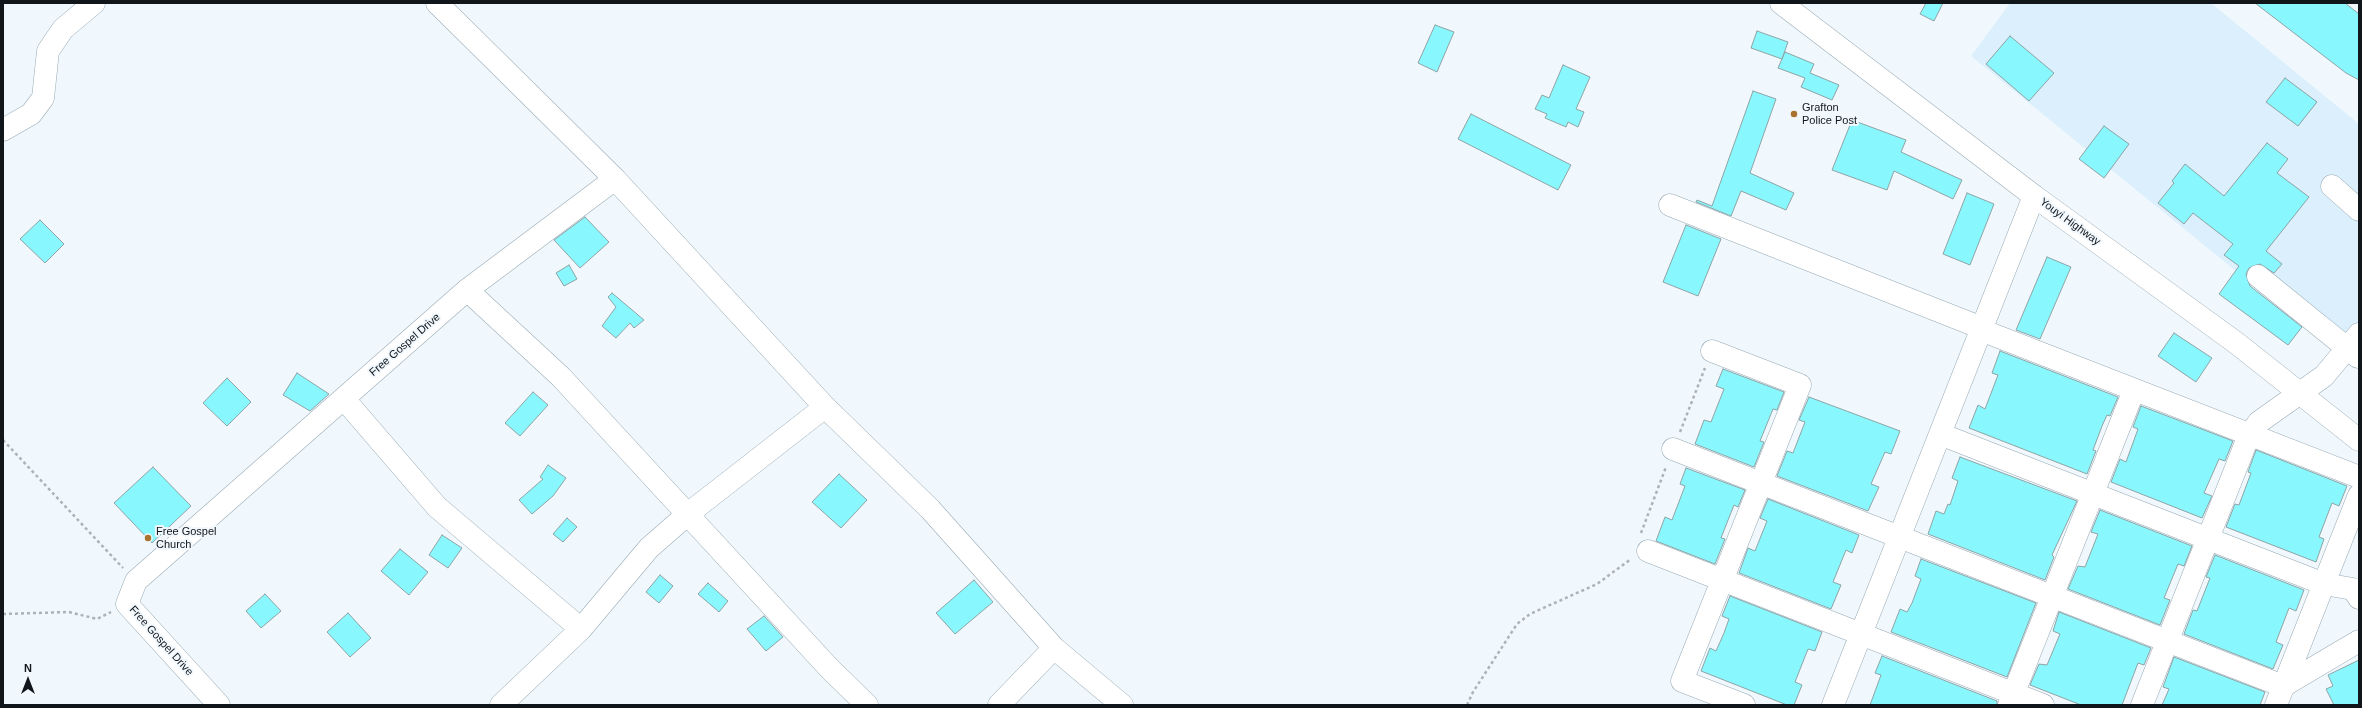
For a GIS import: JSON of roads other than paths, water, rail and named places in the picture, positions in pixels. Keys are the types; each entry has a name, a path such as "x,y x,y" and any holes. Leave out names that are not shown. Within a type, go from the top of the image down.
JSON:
{"street":[{"path":"3,130 31,114 43,98 48,51 63,29 94,3"},
{"path":"437,3 615,179 825,407 930,509 1054,648 1122,705"},
{"name":"Youyi Highway","path":"1781,3 2034,196 2235,342 2359,440"},
{"name":"Free Gospel Drive","path":"219,705 127,604 136,581 467,290 615,179"},
{"path":"2332,186 2359,210"},
{"path":"1833,705 2034,196"},
{"path":"1670,205 2359,478"},
{"path":"2142,705 2249,435 2259,422 2324,376 2355,346 2258,276"},
{"path":"467,290 560,376 689,513 830,669 867,705"},
{"path":"1712,351 1800,385 1682,681 1744,705"},
{"path":"2011,699 2134,390"},
{"path":"344,399 437,507 581,630"},
{"path":"500,705 581,630 649,548 689,513 825,407"},
{"path":"1940,434 2324,584 2354,589 2359,598"},
{"path":"1673,449 2168,641 2280,695"},
{"path":"2280,695 2359,494"},
{"path":"1648,551 1861,634 2011,699 2043,705"},
{"path":"2280,695 2359,641"},
{"path":"999,705 1054,648"}],"place":[{"name":"Grafton Police Post","path":"1794,114"},
{"name":"Free Gospel Church","path":"148,538"}]}
